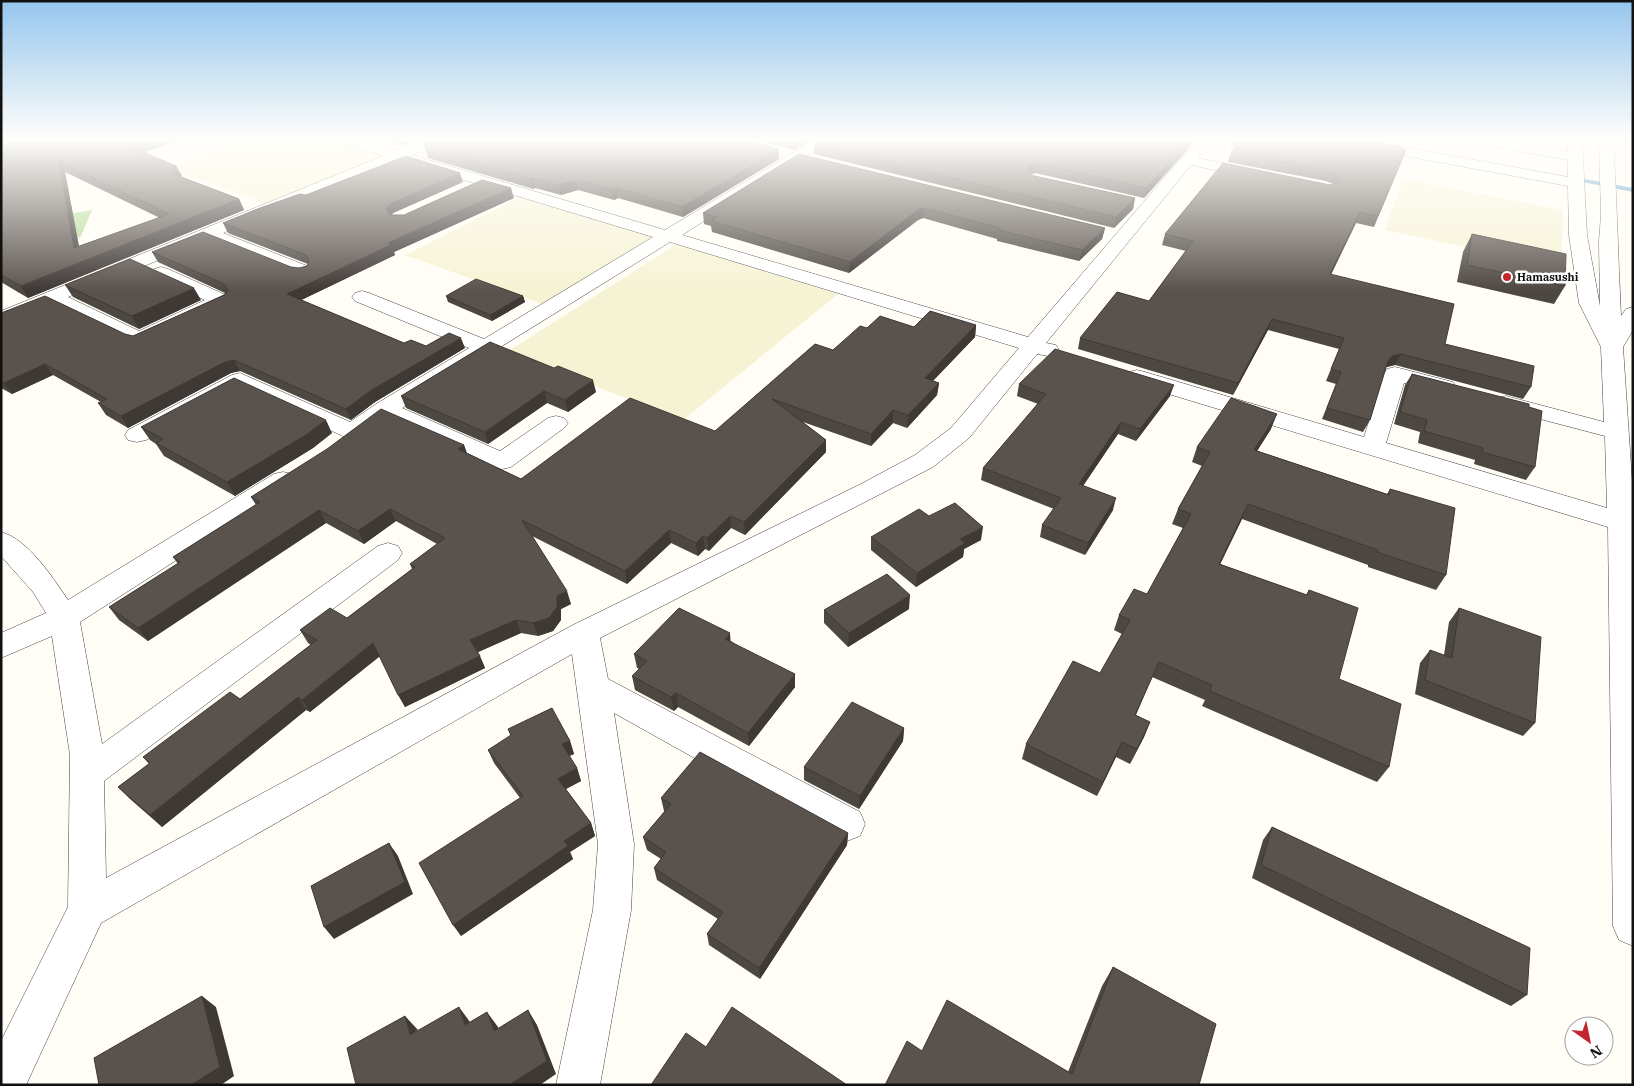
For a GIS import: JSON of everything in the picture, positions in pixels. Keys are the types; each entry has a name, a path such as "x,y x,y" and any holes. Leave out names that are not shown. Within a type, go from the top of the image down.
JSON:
{"street":[{"path":"1,318 313,190"},
{"path":"458,192 463,190"},
{"path":"513,190 1070,356"},
{"path":"330,449 384,409 741,190"},
{"path":"87,909 584,633 870,490 924,461 960,433 1033,345 1113,235 1139,204 1155,190"},
{"path":"1577,190 1578,234 1589,303 1612,346"},
{"path":"1609,190 1610,215 1608,241 1616,432 1627,523 1633,926"},
{"path":"239,200 264,210"},
{"path":"208,233 303,271"},
{"path":"52,297 139,339 222,300 137,262"},
{"path":"362,297 485,347"},
{"path":"1612,346 1633,312"},
{"path":"1118,371 1627,523"},
{"path":"1373,447 1395,374 1616,432"},
{"path":"137,435 240,380 353,432"},
{"path":"384,409 502,461 556,423"},
{"path":"1,646 64,617 298,471"},
{"path":"1,542 14,552 43,585 64,617 87,755 87,909 3,1085"},
{"path":"86,775 388,553"},
{"path":"578,1085 612,910 616,844 594,686 584,633"},
{"path":"594,686 847,824"}],"shaded area":[{"path":"227,190 307,190 269,205"},
{"path":"1399,190 1458,190 1563,210 1561,267 1385,230"},
{"path":"521,197 656,238 545,305 405,255"},
{"path":"677,244 838,294 683,420 507,352"}],"green space":[{"path":"92,210 81,236 67,245 45,218"}],"building":[{"path":"1,190 64,190 74,248 169,214 119,190 215,190 239,199 21,286 1,275"},
{"path":"320,190 422,190 390,204 386,209 390,215 404,215 460,190 507,190 388,243 391,245 287,294 404,343 411,340 426,346 449,333 461,338 370,391 346,409 234,360 225,362 121,416 98,403 107,399 45,364 4,383 1,381 1,313 45,296 133,336 224,295 228,290 224,284 152,252 203,232 291,267 307,266 309,260 306,255 223,223 300,194 306,195"},
{"path":"623,190 711,190 682,207"},
{"path":"741,190 947,190 1105,228 1082,250 998,230 1000,228 924,208 919,209 850,262 711,221 717,217 703,213"},
{"path":"1001,190 1097,190 1135,198 1116,217"},
{"path":"1201,190 1389,190 1378,216 1360,212 1330,274 1454,304 1445,344 1534,366 1531,387 1401,354 1392,356 1388,361 1370,420 1327,408 1341,372 1331,369 1344,338 1272,319 1238,383 1080,338 1117,292 1149,301 1193,241 1165,234"},
{"path":"1472,234 1566,254 1565,286 1467,265"},
{"path":"130,259 194,288 132,316 65,285"},
{"path":"476,279 523,296 490,315 446,296"},
{"path":"930,311 976,325 925,378 939,383 908,415 893,410 871,434 772,399 826,440 744,522 730,516 707,538 703,536 696,543 669,530 625,571 522,520 567,591 557,596 557,607 549,618 533,623 516,620 470,640 480,656 398,695 373,643 302,700 298,697 150,815 118,787 150,763 143,757 230,692 240,699 317,640 300,630 330,608 347,618 415,567 410,564 445,538 390,509 358,531 319,510 138,628 109,607 180,562 173,557 260,502 251,497 327,449 381,409 464,445 458,449 521,479 630,398 715,431 815,344 833,350 860,326 867,328 880,316 914,327"},
{"path":"490,342 554,368 558,366 593,380 565,400 544,391 485,432 401,396"},
{"path":"1055,349 1174,385 1140,429 1121,422 1079,484 1116,498 1088,543 1042,525 1061,498 983,468 1046,394 1019,384"},
{"path":"1412,374 1529,404 1529,407 1542,411 1535,467 1482,452 1483,448 1424,431 1427,420 1400,412"},
{"path":"234,378 326,420 306,435 227,482 156,443 163,439 141,427"},
{"path":"1231,398 1277,414 1254,450 1389,495 1390,489 1455,508 1446,575 1377,552 1378,550 1248,504 1219,564 1307,595 1309,590 1358,608 1339,679 1401,704 1389,767 1210,691 1212,685 1159,662 1135,715 1150,722 1137,749 1122,742 1103,782 1026,744 1073,661 1100,673 1130,620 1119,615 1134,589 1147,594 1191,514 1178,509 1210,452 1197,447"},
{"path":"955,503 983,527 960,539 965,543 917,573 871,537 919,509 929,516"},
{"path":"887,574 910,595 849,633 824,610"},
{"path":"679,608 730,633 725,639 795,674 748,733 676,693 671,697 632,676 647,661 634,654"},
{"path":"1459,608 1541,637 1535,723 1425,680 1430,650 1452,658"},
{"path":"852,702 904,728 860,796 804,767"},
{"path":"552,708 570,741 562,744 577,768 558,779 591,823 564,841 568,846 453,925 419,863 523,796 488,750 511,735 508,729"},
{"path":"700,752 848,833 759,968 707,934 723,912 654,868 666,852 643,837 671,804 661,798"},
{"path":"1272,827 1530,948 1527,995 1261,865"},
{"path":"389,843 405,882 324,927 311,886"},
{"path":"1113,967 1216,1024 1199,1085 885,1085 907,1041 922,1051 947,1000 1072,1074"},
{"path":"202,996 220,1067 191,1085 99,1085 94,1058"},
{"path":"459,1007 465,1025 487,1012 494,1031 528,1010 547,1061 512,1083 513,1085 356,1085 347,1048 405,1016 410,1035"},
{"path":"732,1007 847,1085 651,1085 686,1033 706,1047"}],"place":[{"name":"Hamasushi","path":"1507,277"}]}
